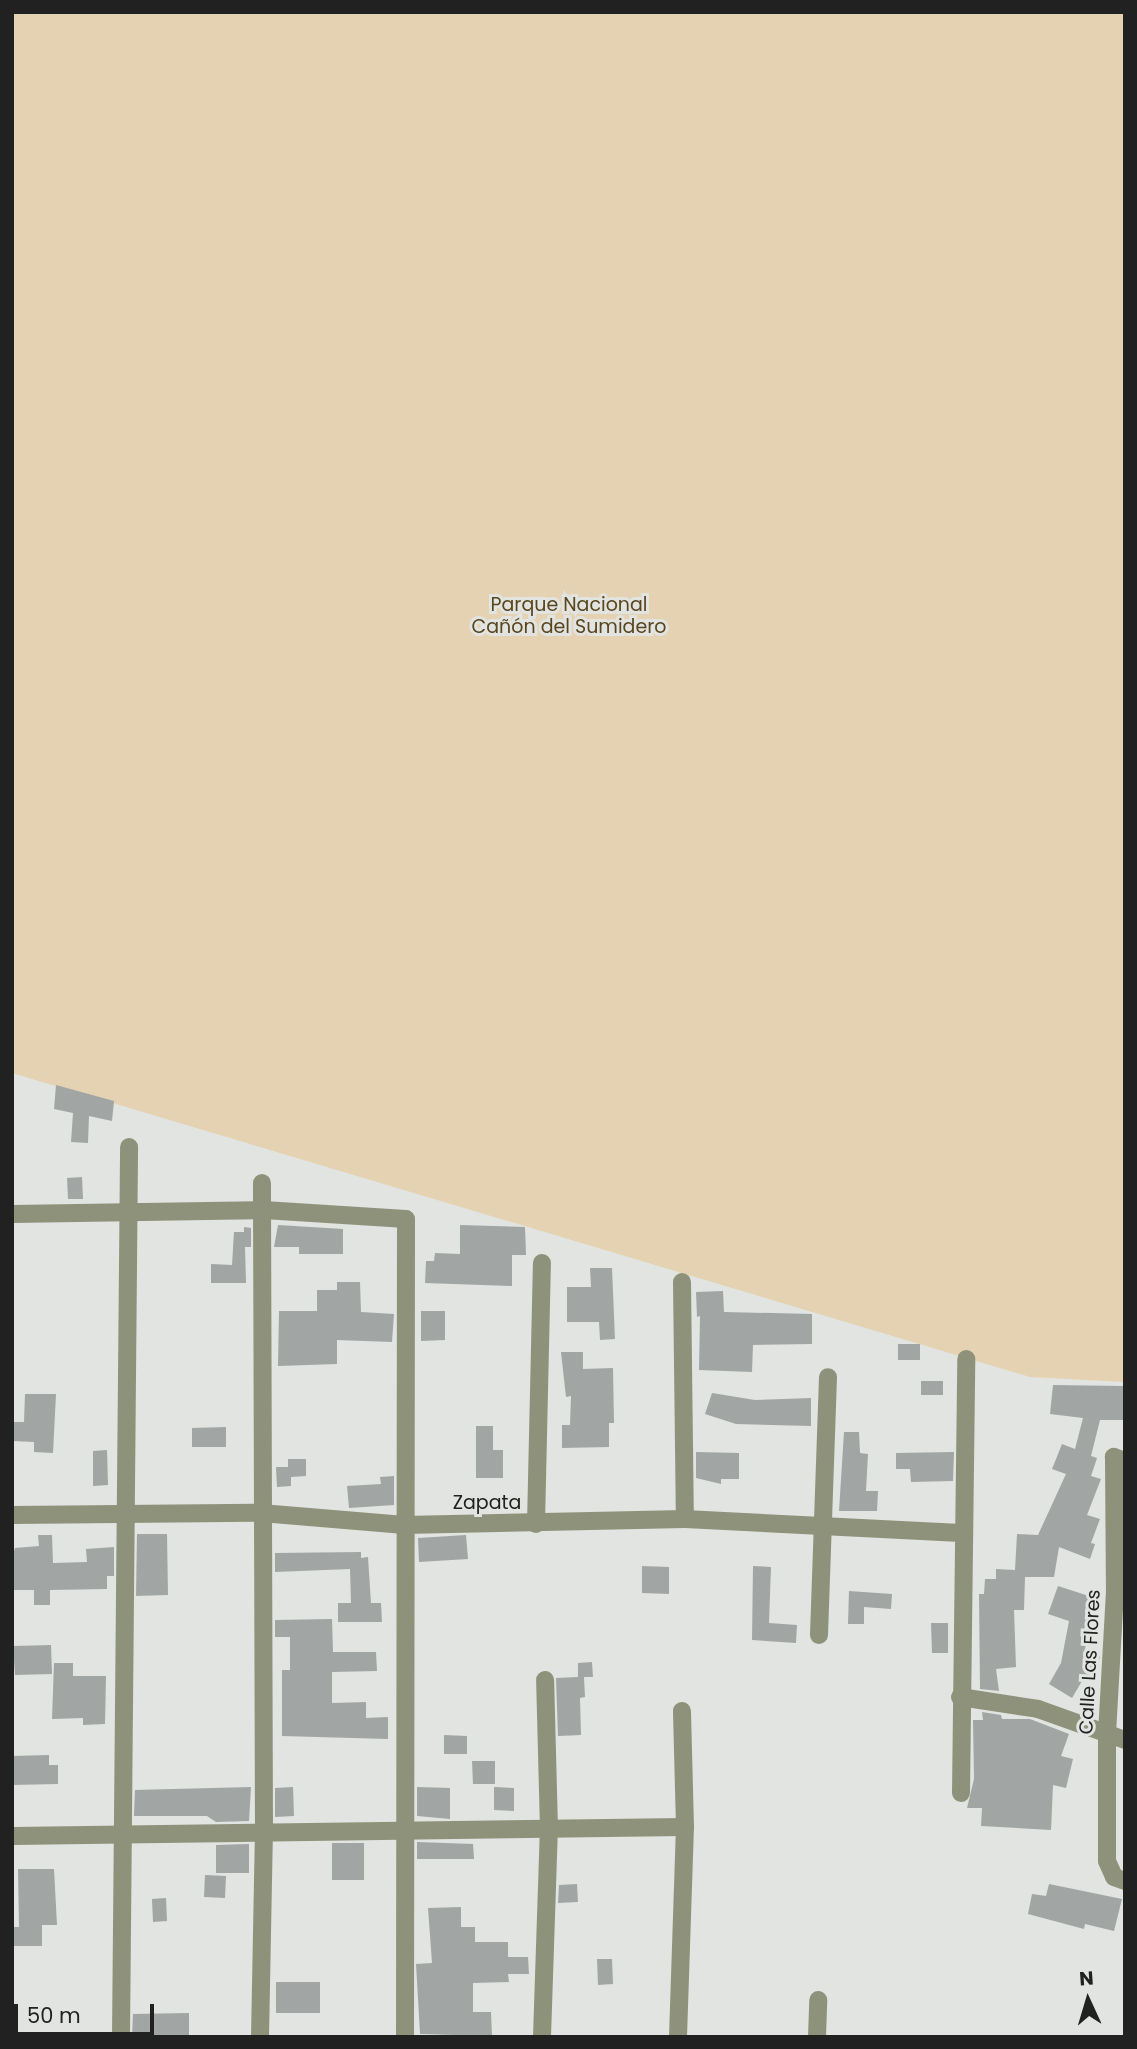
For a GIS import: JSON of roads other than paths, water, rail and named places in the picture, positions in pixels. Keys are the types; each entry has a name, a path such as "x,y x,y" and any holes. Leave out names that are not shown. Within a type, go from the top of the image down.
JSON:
{"street":[{"path":"121,2037 126,1835 124,1514 125,1215 128,1147"},
{"path":"260,2037 264,1833 262,1183"},
{"path":"12,1214 125,1215 264,1210 406,1219 402,1831 405,2037"},
{"path":"536,1524 542,1263"},
{"path":"682,1282 685,1519"},
{"path":"961,1793 961,1534 966,1359"},
{"path":"819,1635 828,1377"},
{"name":"Calle Las Flores","path":"1119,1459 1120,1593 1107,1733 1108,1869 1125,1881"},
{"name":"Zapata","path":"12,1515 261,1513 404,1525 685,1519 961,1534"},
{"path":"542,2037 549,1829 545,1680"},
{"path":"960,1697 1038,1709 1125,1740"},
{"path":"678,2037 685,1827 682,1711"},
{"path":"12,1836 685,1827"},
{"path":"817,2037 818,2000"}],"park label":[{"name":"Parque Nacional Cañón del Sumidero","path":"569,616"}]}
